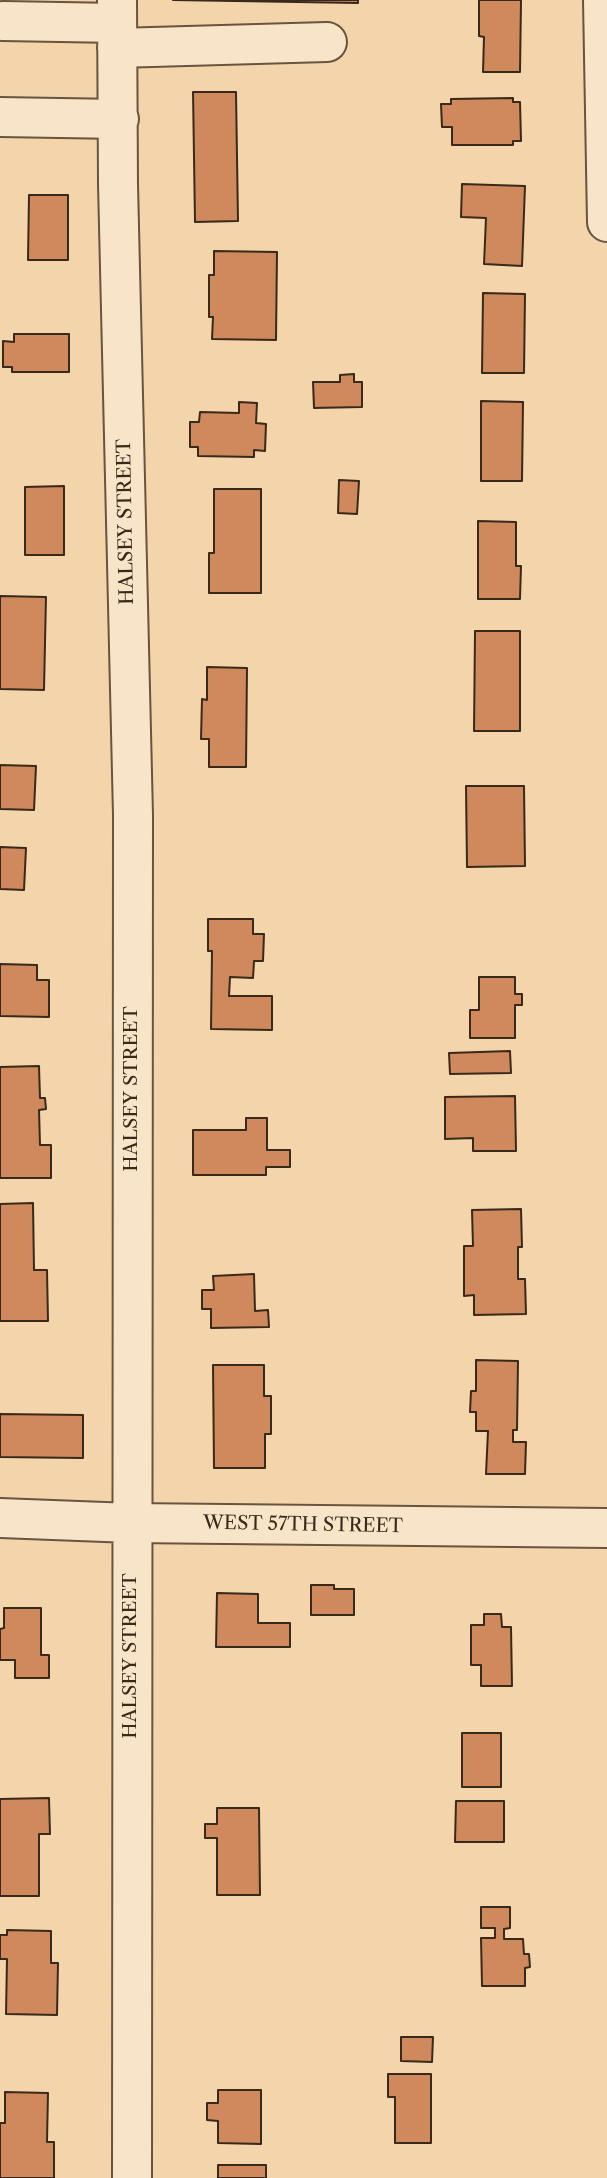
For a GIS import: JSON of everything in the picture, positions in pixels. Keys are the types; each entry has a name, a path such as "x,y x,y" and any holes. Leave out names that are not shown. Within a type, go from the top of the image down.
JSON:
{"street":[{"path":"603,0 607,222"},
{"path":"3,21 117,23 327,42"},
{"name":"HALSEY STREET","path":"117,23 118,184 133,815 132,2178"},
{"path":"0,117 119,119"},
{"name":"WEST 57TH STREET","path":"0,1518 131,1523 607,1528"}],"building":[{"path":"173,0 358,0 358,3"},
{"path":"479,0 521,0 520,72 483,72 484,37 479,36"},
{"path":"193,92 236,92 238,221 195,222"},
{"path":"513,98 513,102 520,102 521,141 513,141 513,145 452,145 452,127 442,127 441,104 451,104 451,99"},
{"path":"462,184 525,186 522,266 484,264 486,218 461,217"},
{"path":"29,195 68,195 68,260 28,260"},
{"path":"214,251 277,252 276,340 212,339 209,275 214,275"},
{"path":"483,293 525,294 524,373 482,373"},
{"path":"14,334 69,334 69,372 12,372 12,367 3,367 3,341 14,342"},
{"path":"354,374 354,382 362,382 362,407 314,408 313,382 340,382 340,375"},
{"path":"481,401 523,402 522,481 481,481"},
{"path":"239,402 257,403 256,423 266,424 265,451 254,450 254,457 198,456 198,447 190,447 190,422 199,422 200,412 239,413"},
{"path":"339,480 359,481 357,514 338,513"},
{"path":"64,486 64,555 25,555 25,487"},
{"path":"214,489 261,489 261,593 209,593 209,553 214,553"},
{"path":"478,521 516,522 516,566 521,566 520,599 478,599"},
{"path":"0,596 46,597 44,690 0,689"},
{"path":"475,631 520,631 520,731 474,731"},
{"path":"207,667 247,668 246,767 209,767 209,739 201,739 202,699 207,700"},
{"path":"0,765 36,766 34,810 0,809"},
{"path":"466,786 524,786 525,866 467,867"},
{"path":"0,847 26,848 24,890 0,889"},
{"path":"208,919 253,919 253,934 264,934 263,961 254,961 253,978 230,977 229,996 272,996 272,1030 211,1029 212,951 208,951"},
{"path":"0,964 37,965 37,980 49,980 49,1017 0,1016"},
{"path":"479,977 515,977 515,994 522,994 522,1005 515,1005 515,1038 470,1038 470,1010 479,1010"},
{"path":"510,1051 511,1073 450,1074 449,1053"},
{"path":"39,1066 40,1098 45,1098 46,1109 39,1110 40,1145 51,1145 51,1178 0,1178 0,1067"},
{"path":"515,1096 516,1151 473,1151 473,1138 445,1139 445,1097"},
{"path":"246,1118 267,1118 267,1150 290,1150 290,1167 266,1167 266,1175 193,1175 193,1130 246,1130"},
{"path":"33,1203 34,1270 47,1270 48,1321 0,1321 0,1204"},
{"path":"521,1209 522,1247 518,1247 518,1279 525,1279 526,1314 474,1315 474,1295 464,1296 464,1246 473,1246 472,1210"},
{"path":"254,1274 255,1311 268,1310 269,1327 211,1328 211,1309 202,1309 202,1290 214,1290 213,1276"},
{"path":"476,1360 518,1361 517,1430 513,1430 513,1442 526,1442 525,1474 486,1474 488,1431 476,1431 476,1412 470,1412 471,1391 476,1391"},
{"path":"213,1365 264,1365 264,1396 271,1396 271,1434 265,1434 265,1468 214,1468"},
{"path":"0,1414 83,1415 83,1458 0,1457"},
{"path":"311,1585 334,1585 334,1589 354,1589 354,1615 311,1615"},
{"path":"217,1593 258,1594 258,1623 290,1623 290,1647 216,1647"},
{"path":"4,1608 41,1608 41,1655 49,1655 49,1678 15,1678 15,1660 0,1660 0,1629 4,1628"},
{"path":"484,1614 501,1614 502,1627 511,1627 512,1686 481,1686 481,1665 471,1665 471,1625 484,1625"},
{"path":"462,1733 501,1733 501,1787 462,1787"},
{"path":"49,1798 50,1834 39,1834 39,1896 0,1896 0,1799"},
{"path":"456,1801 504,1801 504,1842 455,1842"},
{"path":"217,1808 259,1808 260,1895 217,1895 217,1838 205,1838 205,1824 217,1824"},
{"path":"481,1907 510,1907 510,1928 504,1929 504,1939 523,1939 524,1954 529,1954 530,1967 525,1968 525,1986 482,1986 481,1938 495,1938 495,1928 481,1928"},
{"path":"7,1930 51,1931 51,1963 58,1963 57,2015 6,2014 7,1959 0,1959 0,1935 7,1935"},
{"path":"401,2037 433,2037 432,2062 401,2061"},
{"path":"388,2074 431,2074 431,2143 395,2143 395,2097 388,2097"},
{"path":"218,2090 261,2090 261,2144 218,2143 218,2121 207,2120 207,2103 218,2103"},
{"path":"5,2092 48,2093 47,2142 54,2142 54,2178 0,2178 0,2123 5,2123"},
{"path":"218,2165 266,2165 266,2178 218,2178"}]}
